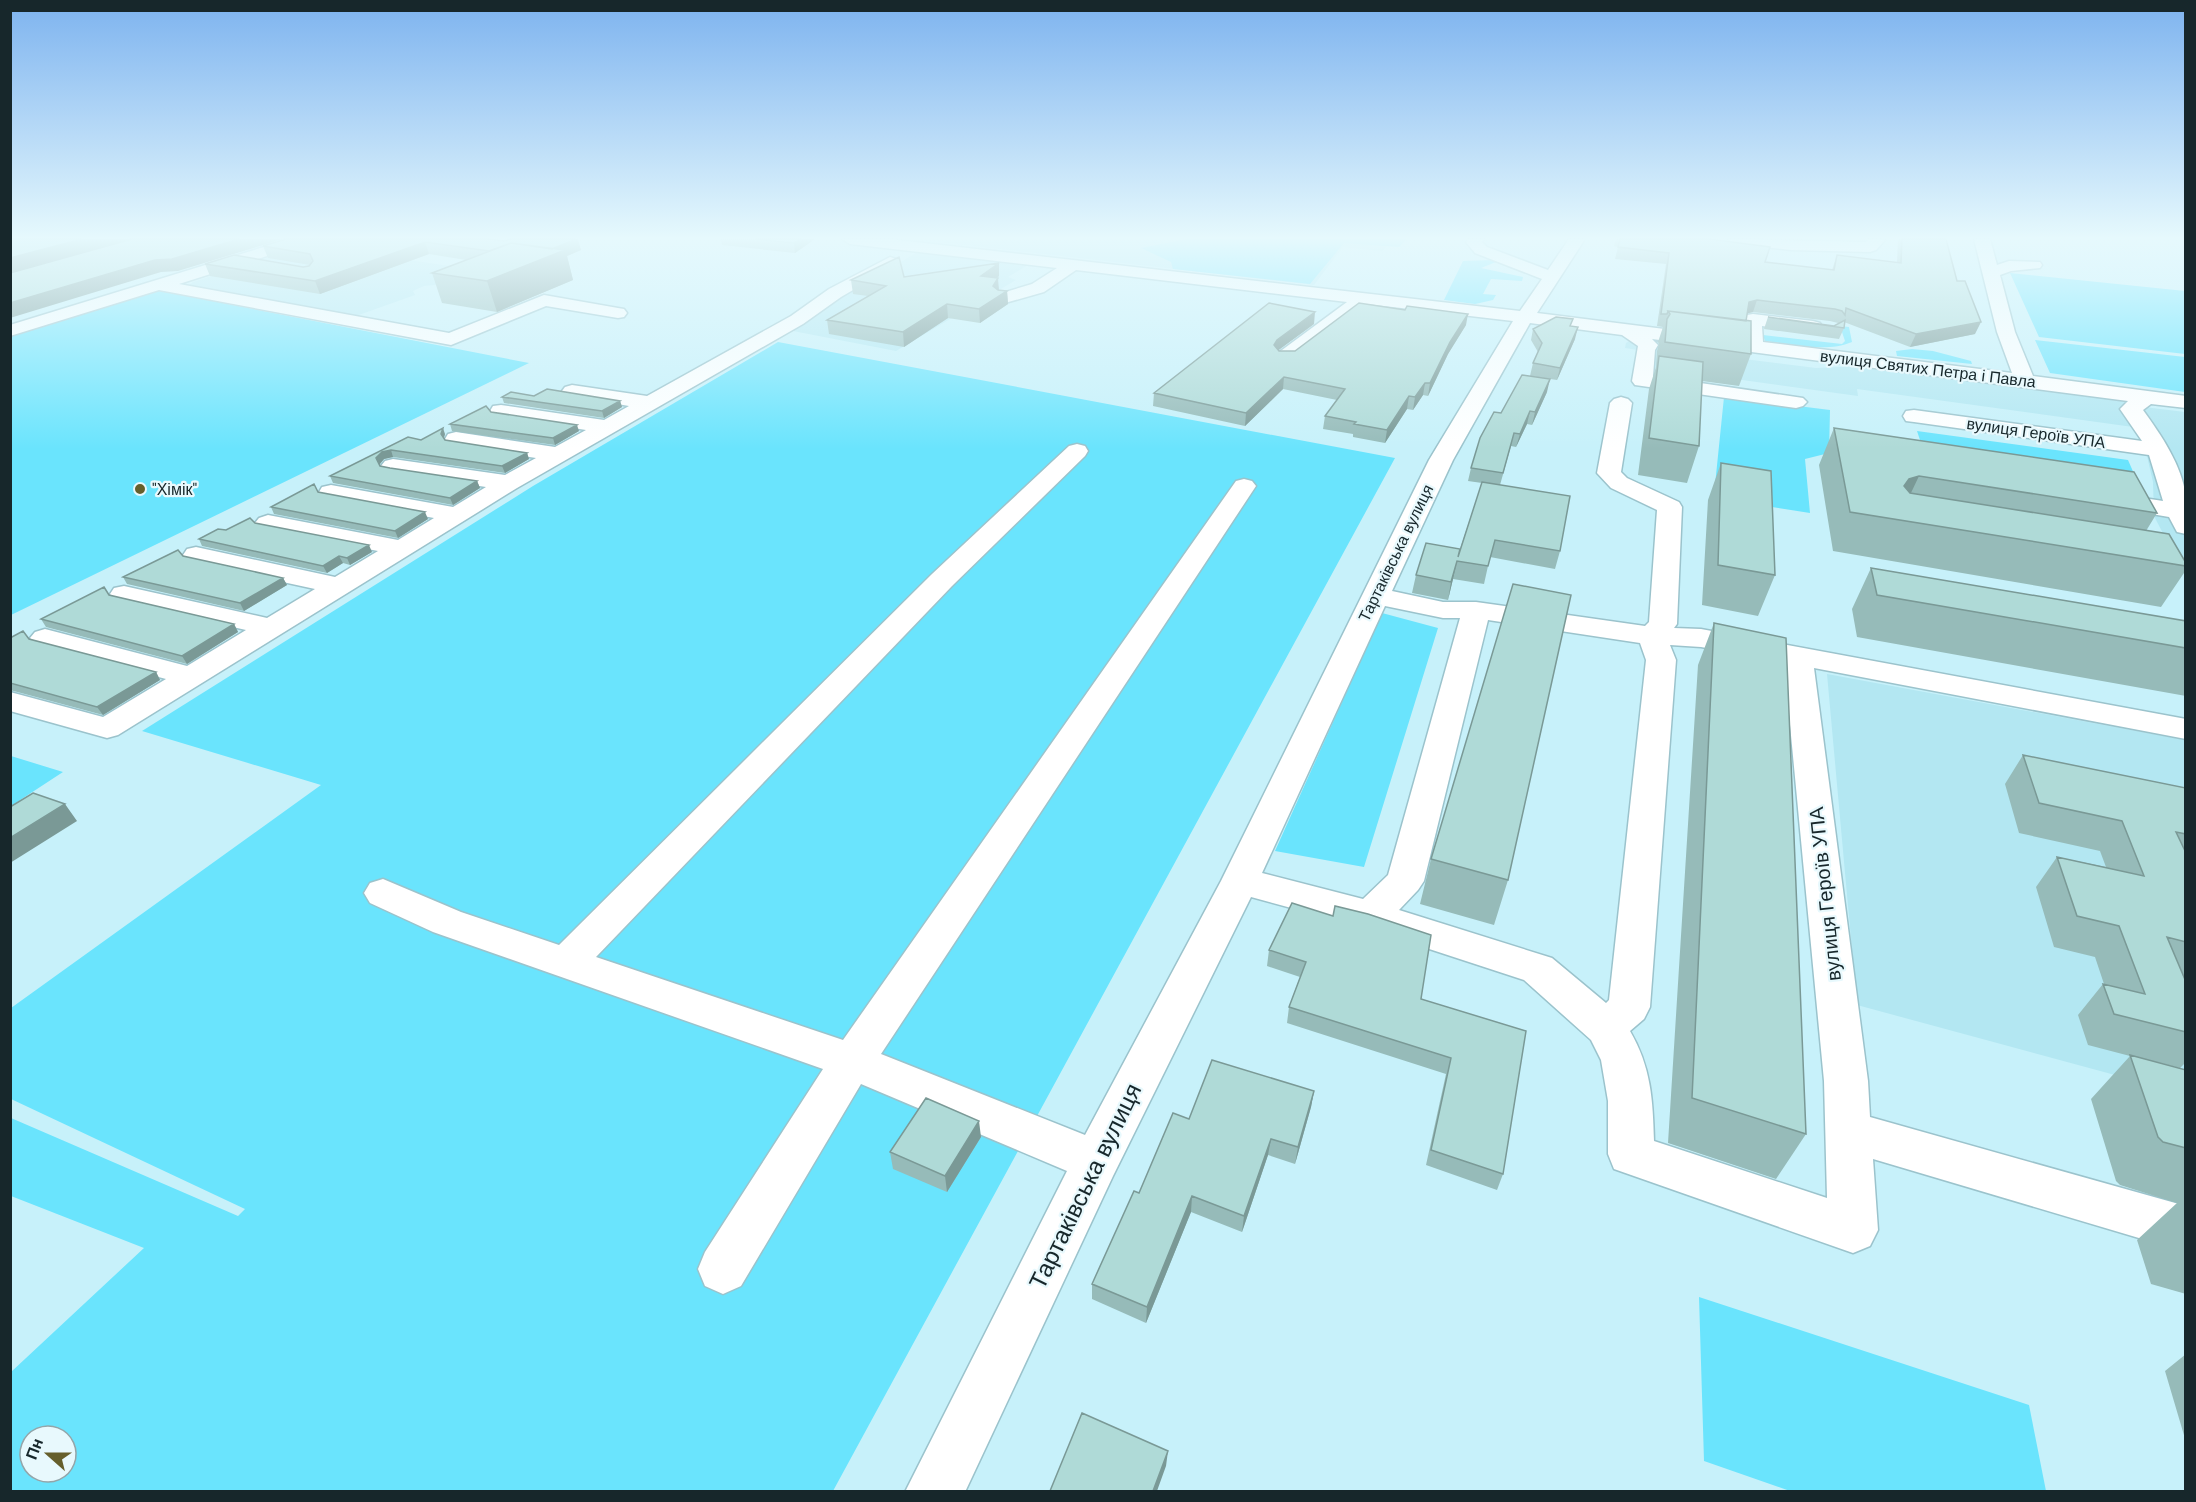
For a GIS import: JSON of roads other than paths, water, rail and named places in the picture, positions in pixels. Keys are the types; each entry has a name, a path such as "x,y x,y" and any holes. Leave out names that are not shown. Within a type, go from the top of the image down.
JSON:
{"street":[{"path":"10,331 80,309"},
{"path":"289,309 451,339 522,309"},
{"path":"596,309 618,313"},
{"path":"10,701 107,728 269,627 509,483 797,320 812,309"},
{"path":"1286,357 1349,309"},
{"name":"вулиця Святих Петра і Павла","path":"1455,309 2186,402"},
{"name":"Тартаківська вулиця","path":"934,1491 1096,1161 1240,881 1441,460 1521,324 1532,309"},
{"path":"2001,309 2021,380"},
{"path":"1754,347 1753,319 1830,329"},
{"path":"1629,331 1648,345 1645,350 1642,381 1796,402"},
{"path":"1842,358 1856,350 1875,346 1909,347"},
{"path":"1960,354 2009,369 2021,380"},
{"path":"572,391 648,403"},
{"path":"2146,397 2131,410 2158,450 2181,519"},
{"path":"1621,403 1609,473 1620,483 1670,507 1663,624 1652,636"},
{"path":"501,411 606,427"},
{"name":"вулиця Героїв УПА","path":"1914,416 2158,450"},
{"path":"456,439 560,454"},
{"path":"567,962 942,580 1077,451"},
{"path":"393,466 509,483"},
{"path":"723,1269 799,1143 852,1061 1244,486"},
{"path":"331,492 457,515"},
{"path":"2085,496 2181,519"},
{"path":"268,523 401,548"},
{"path":"196,555 337,586"},
{"path":"124,594 269,627"},
{"path":"1375,595 1443,610 1476,610 1652,636 1701,638 2186,729"},
{"path":"1240,881 1371,915 1405,881 1476,610"},
{"path":"1606,1028 1629,1007 1661,660 1652,636"},
{"path":"45,638 191,676"},
{"name":"вулиця Героїв УПА","path":"1371,915 1538,969 1606,1028 1623,1058 1631,1101 1631,1154 1853,1230 1846,1081 1798,657"},
{"path":"383,893 447,922 852,1061 1096,1161"},
{"path":"1848,1131 2186,1229"}],"place":[{"name":"\"Хімік\"","path":"140,489"}]}
